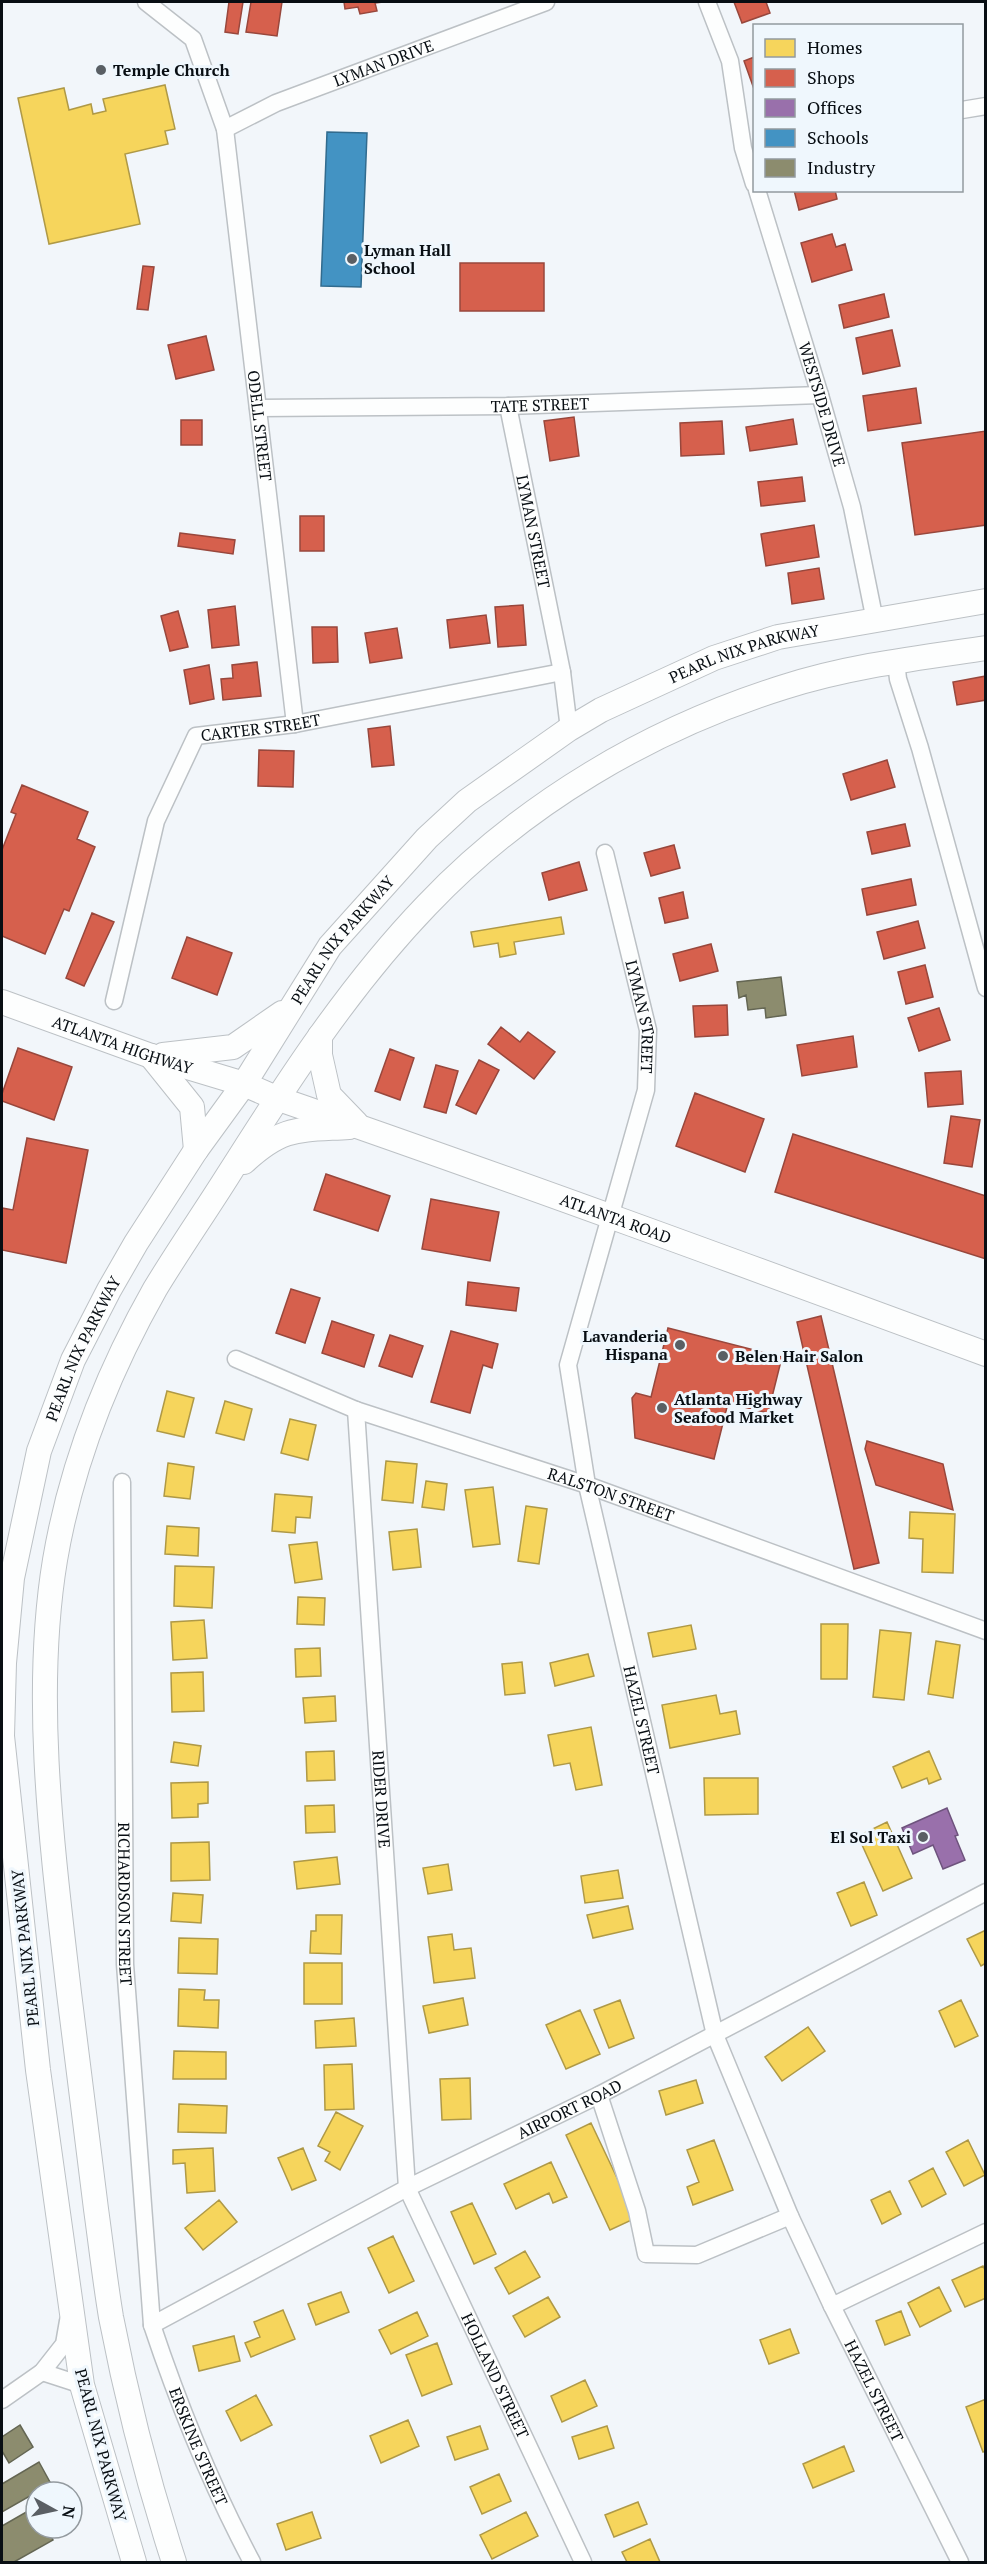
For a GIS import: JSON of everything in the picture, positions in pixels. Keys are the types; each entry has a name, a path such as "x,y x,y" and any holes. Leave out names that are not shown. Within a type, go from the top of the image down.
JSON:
{"main road":[{"name":"PEARL NIX PARKWAY","path":"134,2562 82,2385 38,2070 3,1736 4,1663 12,1578 39,1451 73,1360 130,1253 196,1150 244,1084 330,946 427,838 467,801 569,729 601,710 714,658 778,637 986,601"},
{"path":"174,2562 136,2433 111,2314 63,1940 44,1708 46,1634 55,1559 72,1484 97,1412 155,1290 276,1098 320,1036 386,951 428,903 498,840 596,770 624,753 731,704 791,684 896,661 986,648"},
{"name":"ATLANTA HIGHWAY","path":"2,1002 151,1056 244,1084"},
{"path":"151,1056 233,1047 291,1006"},
{"path":"320,1036 320,1055 329,1095 360,1127"},
{"path":"151,1056 192,1107 196,1150"},
{"name":"ATLANTA ROAD","path":"244,1084 276,1098 512,1183 610,1215 986,1354"},
{"path":"226,1178 265,1143 294,1130 360,1127"}],"street":[{"name":"ODELL STREET","path":"146,2 193,39 225,129 295,724"},
{"name":"LYMAN DRIVE","path":"225,129 276,103 546,2"},
{"path":"707,2 730,61 749,147 753,177"},
{"path":"963,110 986,106"},
{"name":"WESTSIDE DRIVE","path":"757,192 820,395 852,507 875,621"},
{"name":"TATE STREET","path":"258,408 508,406 820,395"},
{"name":"LYMAN STREET","path":"508,406 561,672 569,729"},
{"path":"896,661 898,679 920,748 986,988"},
{"name":"CARTER STREET","path":"114,1001 156,821 196,736 295,724 561,672"},
{"name":"LYMAN STREET","path":"605,853 648,1030 646,1090 610,1215"},
{"name":"HAZEL STREET","path":"610,1215 568,1365 587,1485 715,2035 790,2216 832,2306 960,2562"},
{"name":"RALSTON STREET","path":"236,1359 356,1410 587,1485 986,1631"},
{"name":"RIDER DRIVE","path":"356,1410 407,2188"},
{"name":"RICHARDSON STREET","path":"122,1482 125,1964 152,2325"},
{"name":"AIRPORT ROAD","path":"152,2325 407,2188 598,2095 986,1892"},
{"path":"598,2095 633,2200 646,2254 697,2255 790,2216"},
{"name":"HOLLAND STREET","path":"407,2188 584,2562"},
{"path":"832,2306 986,2232"},
{"path":"2,2400 42,2372 64,2344 70,2306"},
{"name":"ERSKINE STREET","path":"152,2325 169,2375 231,2522 252,2562"},
{"path":"42,2372 82,2385"}],"building: Homes":[{"path":"165,85 175,129 165,131 168,144 125,154 140,224 49,244 18,98 64,88 69,110 91,104 93,114 106,111 103,99"},
{"path":"561,917 564,934 514,942 516,954 500,957 498,943 474,947 471,932"},
{"path":"167,1391 194,1398 184,1437 157,1431"},
{"path":"225,1401 252,1409 244,1440 216,1433"},
{"path":"290,1419 316,1425 308,1460 281,1453"},
{"path":"386,1461 417,1464 413,1503 382,1500"},
{"path":"168,1463 194,1467 190,1499 164,1496"},
{"path":"426,1481 447,1484 444,1510 422,1507"},
{"path":"493,1487 500,1544 473,1547 465,1490"},
{"path":"275,1494 312,1497 310,1518 296,1517 295,1533 272,1531"},
{"path":"526,1506 547,1509 539,1564 518,1561"},
{"path":"910,1512 955,1514 953,1573 922,1572 923,1539 909,1538"},
{"path":"167,1526 199,1528 198,1556 165,1554"},
{"path":"417,1529 421,1567 393,1570 389,1532"},
{"path":"317,1542 322,1579 295,1583 289,1545"},
{"path":"175,1566 214,1567 212,1608 174,1606"},
{"path":"298,1597 325,1598 324,1625 297,1624"},
{"path":"204,1620 207,1658 173,1660 171,1622"},
{"path":"821,1624 848,1624 847,1679 821,1679"},
{"path":"691,1625 696,1649 653,1657 648,1633"},
{"path":"880,1630 911,1633 904,1700 873,1697"},
{"path":"936,1641 960,1645 953,1698 928,1694"},
{"path":"320,1648 321,1676 296,1677 295,1649"},
{"path":"588,1654 594,1676 555,1686 550,1663"},
{"path":"522,1662 525,1693 505,1695 502,1664"},
{"path":"203,1672 204,1711 172,1712 171,1673"},
{"path":"716,1695 720,1714 736,1711 740,1734 670,1748 662,1705"},
{"path":"335,1696 336,1721 305,1723 303,1698"},
{"path":"591,1727 602,1785 576,1790 570,1763 554,1766 548,1735"},
{"path":"174,1742 201,1746 198,1766 171,1762"},
{"path":"334,1751 335,1780 307,1781 306,1752"},
{"path":"929,1751 941,1779 929,1784 927,1778 902,1788 893,1767"},
{"path":"704,1778 758,1778 758,1814 705,1815"},
{"path":"208,1782 208,1803 198,1804 198,1817 172,1818 171,1783"},
{"path":"334,1805 335,1832 306,1833 305,1806"},
{"path":"887,1822 912,1878 883,1891 858,1836"},
{"path":"209,1842 210,1880 171,1881 171,1843"},
{"path":"337,1857 340,1884 297,1889 294,1862"},
{"path":"448,1864 452,1890 428,1894 423,1868"},
{"path":"618,1870 623,1898 585,1903 581,1876"},
{"path":"864,1882 877,1915 851,1926 837,1893"},
{"path":"173,1893 203,1895 201,1923 171,1921"},
{"path":"628,1906 633,1929 593,1938 587,1915"},
{"path":"316,1915 342,1915 341,1954 310,1953 311,1931 316,1931"},
{"path":"986,1930 986,1963 981,1966 967,1939"},
{"path":"452,1934 454,1950 471,1948 475,1978 434,1983 428,1937"},
{"path":"179,1938 218,1939 217,1974 178,1973"},
{"path":"304,1963 342,1963 342,2004 304,2004"},
{"path":"179,1989 205,1990 204,2000 219,2000 218,2028 178,2026"},
{"path":"463,1998 468,2025 429,2033 423,2006"},
{"path":"620,2000 634,2038 609,2048 594,2010"},
{"path":"961,2000 978,2036 955,2047 939,2011"},
{"path":"580,2010 600,2054 566,2069 546,2025"},
{"path":"354,2018 356,2046 316,2048 315,2021"},
{"path":"808,2027 825,2051 782,2081 765,2057"},
{"path":"174,2051 226,2052 226,2079 173,2079"},
{"path":"352,2064 354,2109 325,2110 324,2065"},
{"path":"470,2078 471,2119 442,2120 440,2079"},
{"path":"696,2080 703,2103 666,2115 659,2091"},
{"path":"179,2104 227,2106 226,2133 178,2132"},
{"path":"336,2112 363,2126 340,2170 325,2161 330,2152 318,2146"},
{"path":"591,2123 636,2218 610,2230 566,2135"},
{"path":"714,2140 733,2190 693,2205 687,2187 699,2182 687,2150"},
{"path":"968,2140 985,2175 964,2186 946,2152"},
{"path":"213,2148 215,2191 187,2193 185,2163 173,2164 173,2150"},
{"path":"303,2148 316,2180 292,2190 278,2158"},
{"path":"551,2162 567,2197 553,2203 549,2193 516,2209 504,2184"},
{"path":"933,2168 946,2194 922,2207 909,2181"},
{"path":"890,2191 901,2214 882,2224 871,2200"},
{"path":"219,2200 237,2222 203,2250 185,2228"},
{"path":"472,2203 496,2254 474,2264 451,2212"},
{"path":"393,2236 414,2281 389,2293 368,2248"},
{"path":"525,2251 540,2277 509,2294 495,2268"},
{"path":"983,2266 986,2272 986,2298 965,2307 952,2280"},
{"path":"939,2287 951,2311 920,2327 908,2303"},
{"path":"341,2292 349,2312 316,2325 308,2304"},
{"path":"548,2297 560,2317 525,2337 513,2316"},
{"path":"283,2310 295,2339 251,2357 245,2343 260,2337 254,2322"},
{"path":"901,2311 910,2335 885,2345 876,2321"},
{"path":"417,2312 428,2336 391,2354 379,2330"},
{"path":"790,2329 799,2353 769,2364 760,2340"},
{"path":"234,2336 240,2361 199,2371 193,2346"},
{"path":"437,2343 452,2384 422,2396 406,2355"},
{"path":"585,2380 597,2406 562,2422 551,2396"},
{"path":"256,2395 272,2425 241,2441 226,2411"},
{"path":"986,2399 986,2451 983,2452 966,2407"},
{"path":"408,2420 419,2446 381,2463 370,2436"},
{"path":"480,2426 488,2449 455,2460 447,2437"},
{"path":"607,2426 614,2448 579,2459 572,2437"},
{"path":"844,2446 854,2471 813,2488 803,2464"},
{"path":"499,2474 511,2501 482,2514 470,2487"},
{"path":"638,2502 647,2524 614,2537 605,2515"},
{"path":"312,2512 321,2538 286,2550 277,2524"},
{"path":"526,2512 538,2536 492,2559 480,2535"},
{"path":"650,2539 660,2562 627,2562 622,2552"}],"building: Shops":[{"path":"229,2 243,2 238,34 225,32"},
{"path":"251,2 282,2 277,36 246,32"},
{"path":"344,2 383,2 375,3 377,11 360,14 358,7 345,9"},
{"path":"734,2 766,2 770,13 742,23"},
{"path":"753,57 753,86 744,61"},
{"path":"794,192 835,192 837,199 799,210"},
{"path":"832,234 836,247 845,244 852,270 812,282 801,243"},
{"path":"460,263 544,263 544,311 460,311"},
{"path":"143,266 154,267 148,310 137,309"},
{"path":"884,294 889,317 844,328 839,305"},
{"path":"892,330 900,366 863,374 856,338"},
{"path":"206,336 214,370 176,379 168,345"},
{"path":"916,388 921,423 868,431 863,396"},
{"path":"574,417 579,456 550,461 544,421"},
{"path":"793,419 797,444 750,451 746,427"},
{"path":"181,420 202,420 202,445 181,445"},
{"path":"722,421 724,454 681,456 680,423"},
{"path":"986,431 986,525 915,535 902,443"},
{"path":"802,477 805,501 761,506 758,482"},
{"path":"300,516 324,516 324,551 300,551"},
{"path":"814,525 819,557 766,566 761,534"},
{"path":"180,533 235,540 233,554 178,546"},
{"path":"819,568 824,599 792,604 788,573"},
{"path":"523,605 526,645 498,647 495,607"},
{"path":"235,606 239,645 212,648 208,610"},
{"path":"178,611 188,647 170,651 161,616"},
{"path":"486,615 490,643 450,648 447,620"},
{"path":"312,627 337,627 338,662 313,663"},
{"path":"397,628 402,658 370,663 365,633"},
{"path":"257,662 261,696 223,700 221,679 233,678 232,665"},
{"path":"209,665 214,699 190,704 184,670"},
{"path":"986,676 986,700 957,705 953,682"},
{"path":"390,726 394,765 372,767 368,729"},
{"path":"259,750 294,751 293,787 258,786"},
{"path":"887,760 895,787 851,800 843,774"},
{"path":"22,785 88,812 77,839 95,847 69,911 64,909 45,954 2,936 2,850 16,814 11,812"},
{"path":"905,824 910,846 872,854 867,832"},
{"path":"674,845 680,868 651,876 644,853"},
{"path":"579,862 587,890 549,900 542,873"},
{"path":"911,879 916,905 867,915 862,889"},
{"path":"683,892 688,918 665,923 659,898"},
{"path":"92,913 114,922 84,986 66,978"},
{"path":"918,921 925,948 884,959 877,932"},
{"path":"187,937 232,953 217,995 172,978"},
{"path":"711,944 718,971 680,981 673,954"},
{"path":"925,965 933,997 906,1004 898,972"},
{"path":"727,1005 728,1035 695,1037 693,1006"},
{"path":"939,1008 950,1040 919,1051 908,1018"},
{"path":"501,1027 520,1042 528,1032 555,1052 534,1079 488,1044"},
{"path":"853,1036 857,1067 802,1076 797,1045"},
{"path":"18,1048 72,1067 54,1120 2,1101 2,1094"},
{"path":"390,1049 414,1058 400,1100 375,1091"},
{"path":"479,1060 499,1070 476,1114 456,1105"},
{"path":"436,1065 458,1071 446,1113 424,1107"},
{"path":"961,1071 963,1104 928,1107 925,1073"},
{"path":"695,1093 764,1119 745,1172 676,1146"},
{"path":"951,1116 980,1120 972,1167 944,1163"},
{"path":"793,1134 986,1196 986,1259 775,1192"},
{"path":"27,1138 88,1150 66,1263 2,1250 2,1208 13,1210"},
{"path":"326,1174 390,1196 378,1231 314,1210"},
{"path":"431,1199 499,1212 490,1261 422,1249"},
{"path":"468,1282 519,1288 516,1311 466,1305"},
{"path":"291,1289 320,1298 305,1343 276,1333"},
{"path":"821,1316 879,1563 854,1569 797,1322"},
{"path":"332,1321 374,1335 364,1367 322,1353"},
{"path":"668,1328 782,1357 768,1413 728,1403 714,1459 635,1438 632,1398 636,1393 651,1397"},
{"path":"451,1331 498,1344 492,1368 483,1365 470,1413 431,1402"},
{"path":"390,1335 423,1346 412,1377 379,1366"},
{"path":"867,1441 943,1464 953,1510 876,1485 865,1449"}],"building: Offices":[{"path":"947,1808 965,1860 943,1869 933,1845 913,1854 902,1828"}],"building: Schools":[{"path":"327,132 367,133 361,287 321,286"}],"building: Industry":[{"path":"781,977 786,1015 766,1018 765,1008 748,1010 746,995 739,998 737,982"},
{"path":"20,2425 33,2447 9,2463 2,2451 2,2437"},
{"path":"39,2462 49,2480 24,2480 24,2499 2,2512 2,2484"},
{"path":"24,2513 24,2540 53,2540 14,2562 2,2562 2,2526"}],"place":[{"name":"Temple Church","path":"101,70"},
{"name":"Lyman Hall School","path":"352,259"},
{"name":"Lavanderia Hispana","path":"680,1345"},
{"name":"Belen Hair Salon","path":"723,1356"},
{"name":"Atlanta Highway Seafood Market","path":"662,1408"},
{"name":"El Sol Taxi","path":"923,1837"}]}
